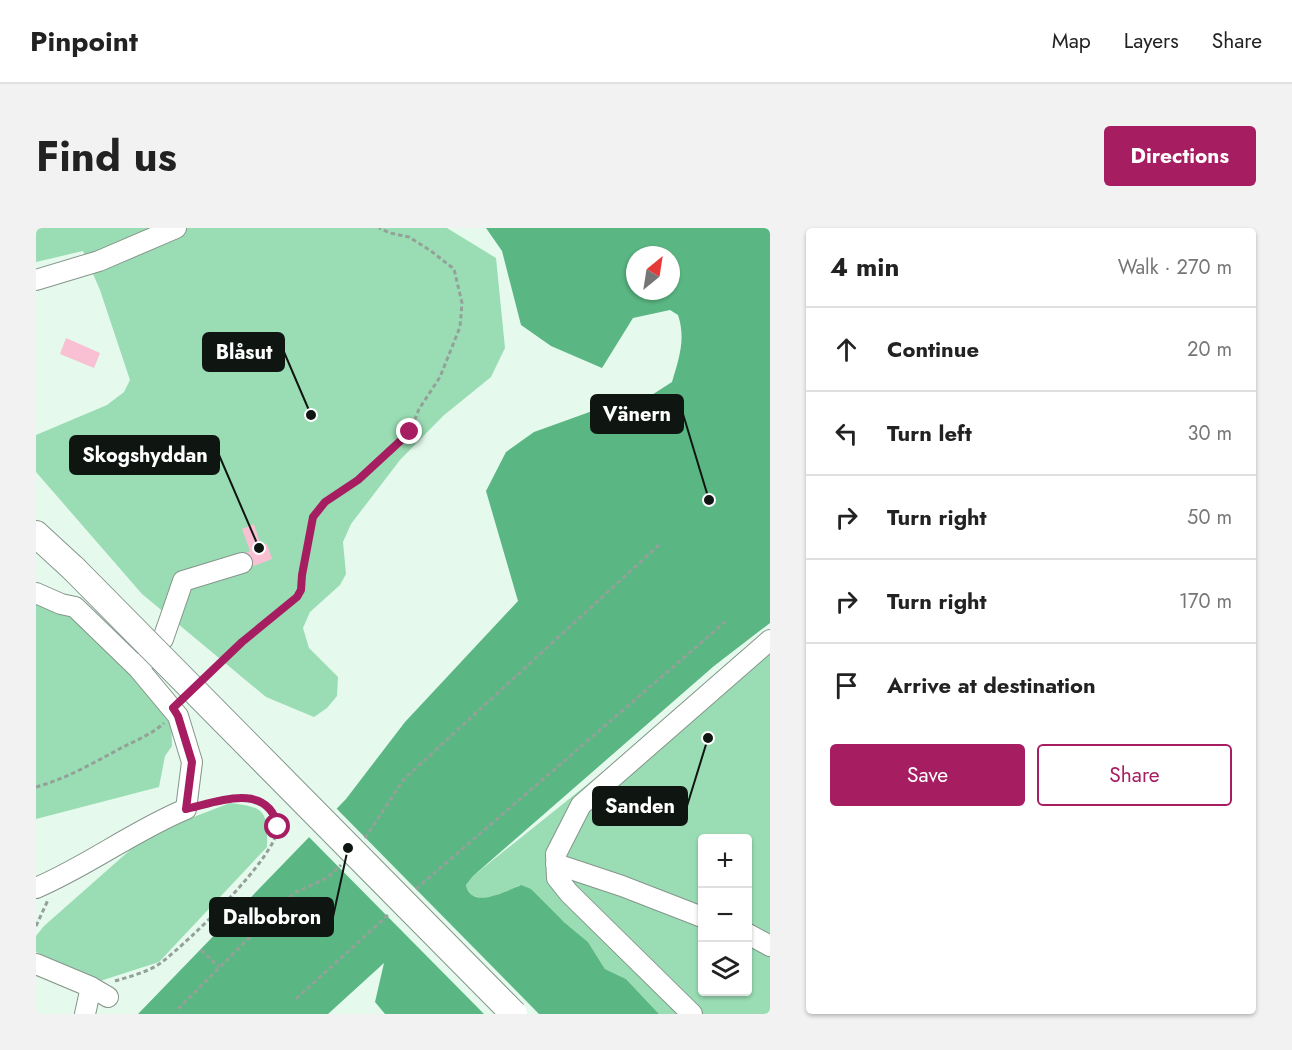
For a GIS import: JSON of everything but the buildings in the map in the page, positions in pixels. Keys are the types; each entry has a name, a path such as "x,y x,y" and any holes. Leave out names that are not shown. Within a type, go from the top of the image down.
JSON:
{"main road":[{"path":"36,525 66,562"},
{"path":"36,534 514,1014"}],"street":[{"path":"36,280 99,261 176,228"},
{"path":"138,668 163,639 183,581 242,562"},
{"path":"36,593 61,604 75,607 138,668 178,716 192,762 186,809 158,820 57,879 36,888"},
{"path":"692,1014 569,893 557,878 556,854 581,805 770,640"},
{"path":"556,864 698,915"},
{"path":"752,937 770,946"},
{"path":"36,964 99,992 85,1014"}],"path":[{"path":"199,683 242,642 297,597 301,590 313,517 325,502 358,480 410,432 419,409 440,377 460,327 462,303 454,269 409,237 379,228"},
{"path":"364,839 404,779 660,544"},
{"path":"415,890 725,622"},
{"path":"36,787 49,784 156,730 173,708"},
{"path":"99,992 115,981 139,974 161,963 186,941 267,854 278,827 276,814 260,801 241,796 186,809"},
{"path":"178,1009 294,893 327,878 342,863"},
{"path":"296,999 390,913"},
{"path":"201,950 220,968"}],"shaded area":[{"path":"36,228 447,228 496,258 505,348 491,377 443,416 400,460 351,524 343,542 346,574 340,585 310,612 303,628 309,648 338,677 337,696 327,708 314,717 266,697 142,594 36,472 36,435 107,405 124,392 130,380 100,290 83,251 36,262"},
{"path":"486,228 770,228 770,623 714,666 473,876 466,885 469,892 482,898 521,885 531,889 588,942 605,969 626,979 659,1014 385,1014 375,1002 384,963 328,1014 138,1014 346,799 405,722 518,601 486,491 506,452 534,432 609,405 647,398 672,382 679,357 681,332 678,315 670,310 633,318 602,368 551,346 521,325 502,251"},
{"path":"36,598 74,613 171,711 172,746 165,756 159,787 36,819"},
{"path":"770,638 770,1014 659,1014 626,979 605,969 588,942 520,885 490,897 482,897 469,892 466,885 473,876"},
{"path":"230,803 251,806 262,813 267,826 267,847 159,962 97,982 36,952 36,936 44,926 147,835"}],"pier":[{"path":"335,807 539,1014 484,1014 307,835"}],"place":[{"name":"Blåsut","path":"311,415"},
{"name":"Vänern","path":"709,500"},
{"name":"Skogshyddan","path":"259,548"},
{"name":"Sanden","path":"708,738"},
{"name":"Dalbobron","path":"348,848"}],"route":[{"path":"278,827 276,814 260,801 241,796 186,809 192,762 178,716 173,708 242,642 297,597 301,590 313,517 325,502 358,480 410,432"}]}
